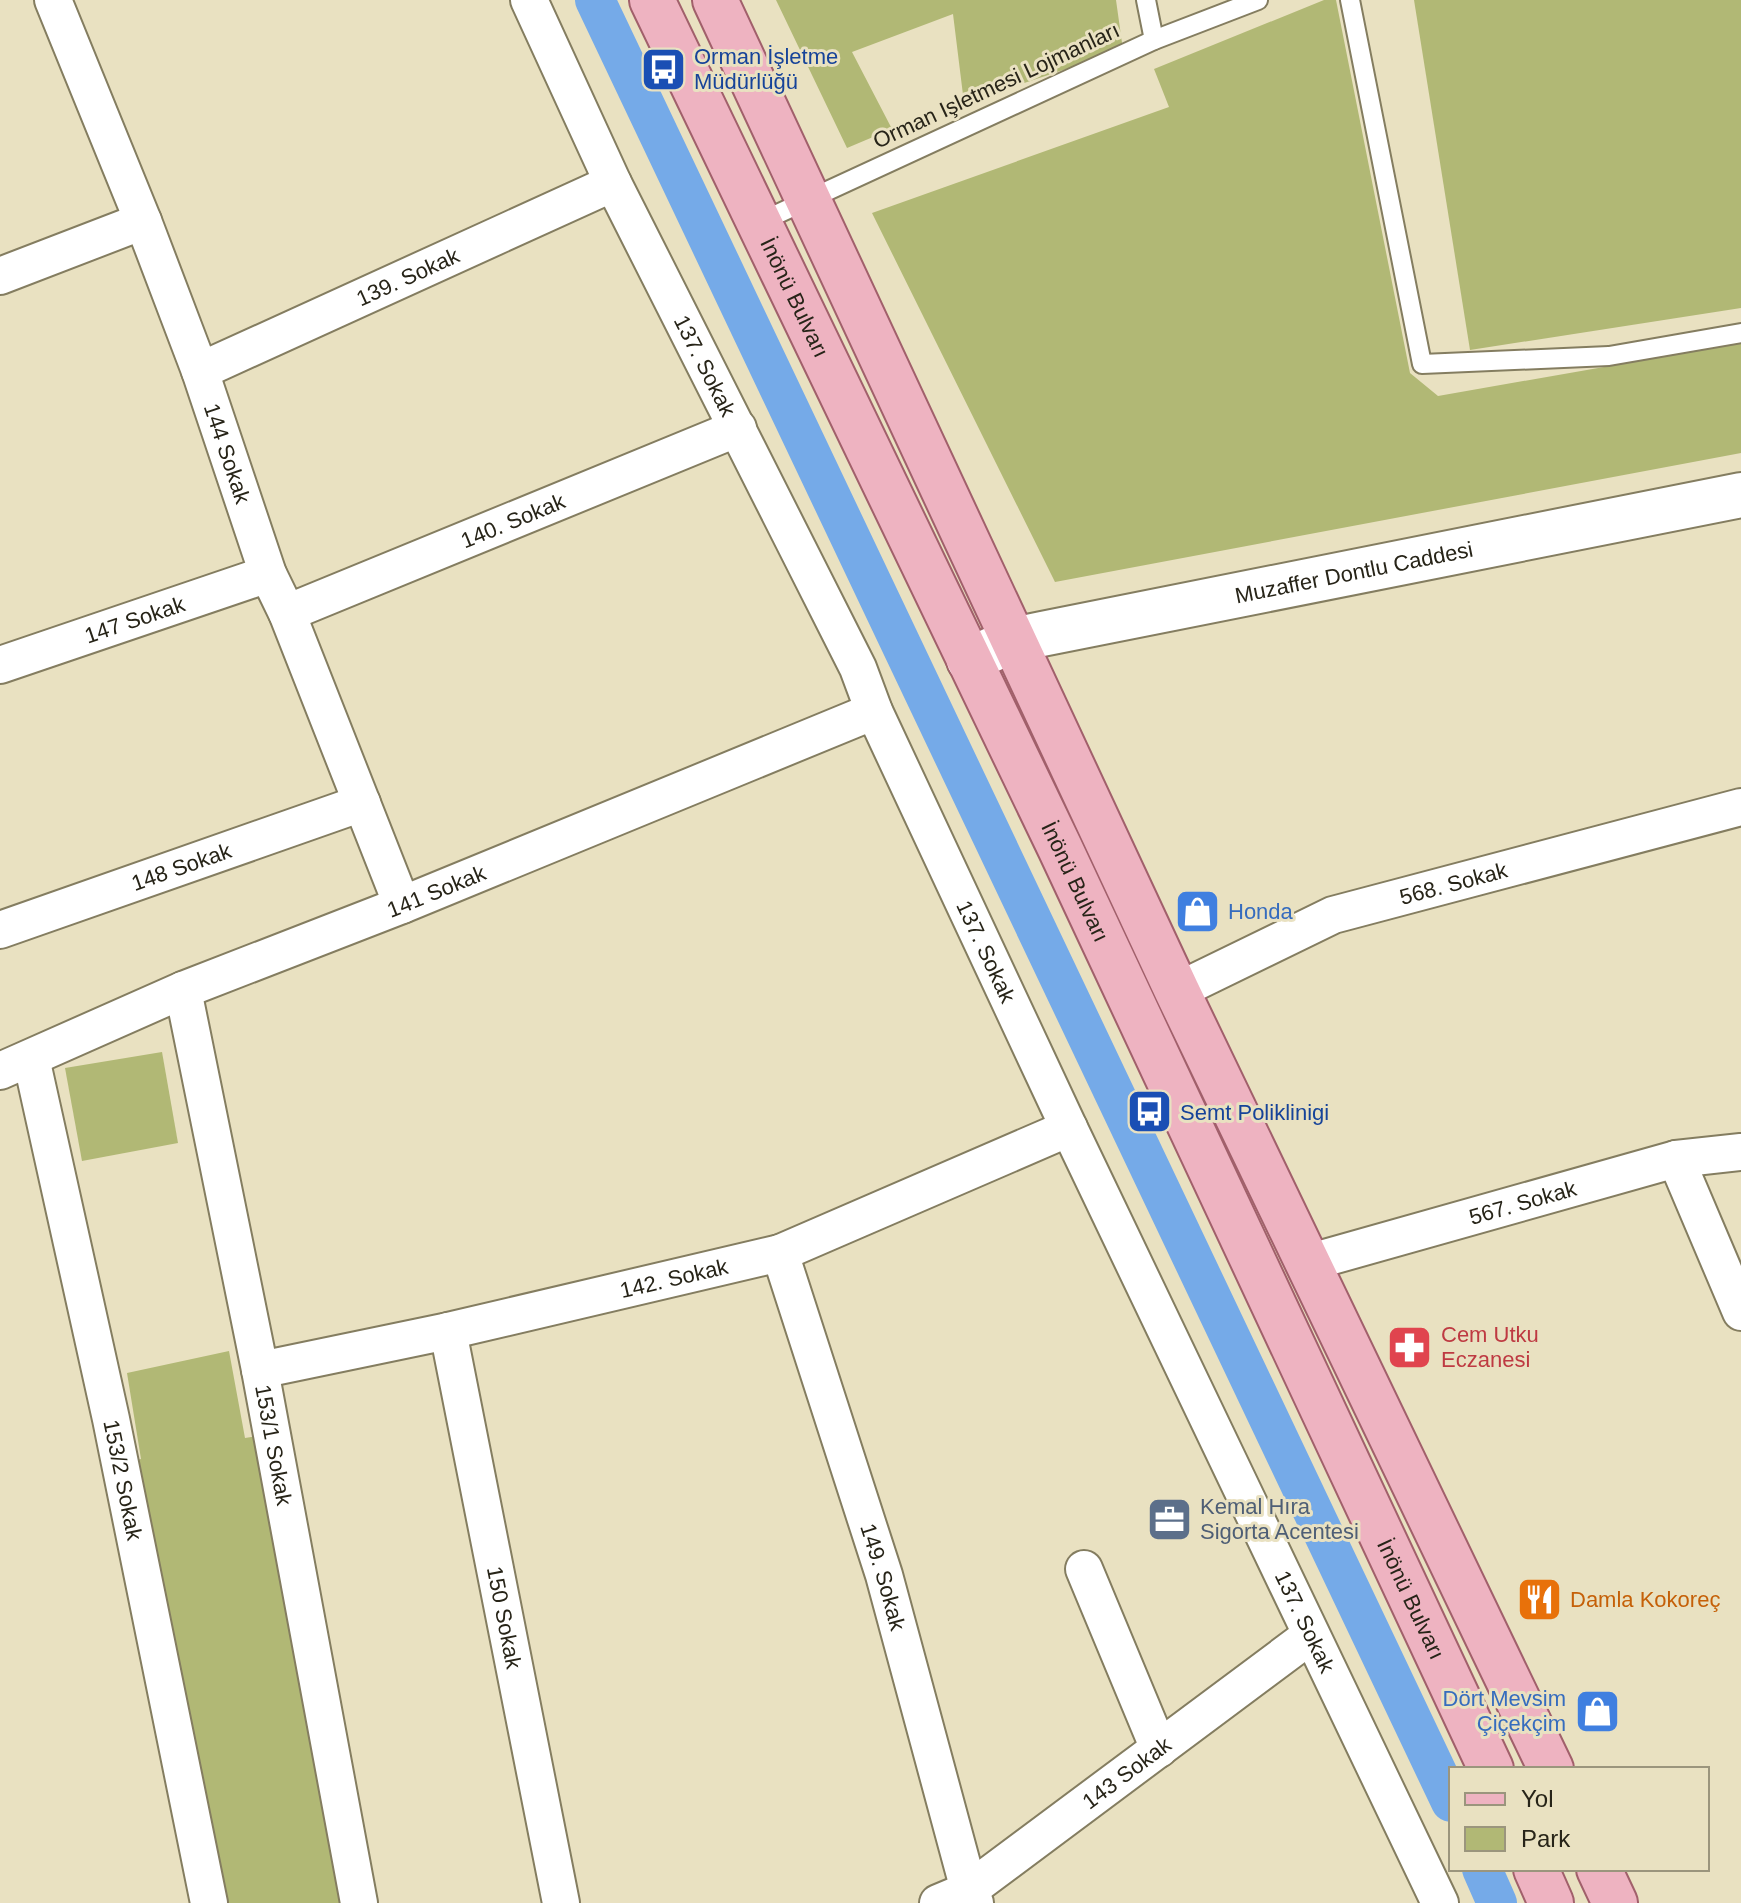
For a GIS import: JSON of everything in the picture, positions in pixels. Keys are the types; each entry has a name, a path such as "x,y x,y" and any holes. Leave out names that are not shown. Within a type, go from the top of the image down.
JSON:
{"main road":[{"name":"İnönü Bulvarı","path":"652,0 969,660 1490,1767"},
{"name":"İnönü Bulvarı","path":"715,0 1177,991 1550,1767"},
{"path":"1537,1871 1551,1903"},
{"path":"1600,1871 1615,1903"}],"street":[{"name":"144 Sokak","path":"53,0 200,371 268,574 287,613 402,905"},
{"name":"137. Sokak","path":"529,0 613,183 858,668 874,711 1069,1128 1440,1903"},
{"name":"139. Sokak","path":"200,371 613,183"},
{"path":"0,276 143,221"},
{"name":"140. Sokak","path":"287,613 738,428"},
{"name":"Muzaffer Dontlu Caddesi","path":"969,660 1013,640 1741,495"},
{"name":"147 Sokak","path":"0,665 268,574"},
{"name":"141 Sokak","path":"16,1064 183,990 402,905 874,711"},
{"name":"148 Sokak","path":"0,930 362,803"},
{"name":"568. Sokak","path":"1177,991 1333,915 1741,807"},
{"name":"153/1 Sokak","path":"183,990 260,1370 359,1903"},
{"name":"153/2 Sokak","path":"16,1064 111,1419 209,1903"},
{"name":"142. Sokak","path":"260,1370 448,1331 780,1253 1069,1128"},
{"name":"567. Sokak","path":"1307,1263 1330,1253 1676,1159 1741,1152"},
{"path":"1676,1159 1741,1312"},
{"name":"149. Sokak","path":"780,1253 884,1575 961,1899"},
{"name":"150 Sokak","path":"448,1331 561,1903"},
{"path":"1084,1569 1159,1749"},
{"name":"143 Sokak","path":"961,1899 1311,1635"}],"lane":[{"path":"1146,0 1154,40"},
{"name":"Orman Işletmesi Lojmanları","path":"758,223 1154,40 1258,0"},
{"path":"1350,0 1422,364 1609,356 1741,333"}],"green space":[{"path":"776,0 1116,0 1123,50 964,103 953,14 852,52 892,129 847,148"},
{"path":"1324,0 1336,0 1410,373 1438,396 1741,343 1741,453 1055,582 872,213 1169,107 1154,69"},
{"path":"1414,0 1741,0 1741,308 1470,350"},
{"path":"162,1052 178,1143 82,1161 65,1068"},
{"path":"229,1351 245,1438 272,1434 359,1903 209,1903 120,1464 141,1459 127,1373"}],"waterway":[{"path":"595,0 1449,1798"},
{"path":"1483,1871 1497,1903"}],"place":[{"name":"Orman İşletme Müdürlüğü","path":"663,69"},
{"name":"Honda","path":"1197,911"},
{"name":"Semt Poliklinigi","path":"1149,1112"},
{"name":"Cem Utku Eczanesi","path":"1410,1347"},
{"name":"Kemal Hıra Sigorta Acentesi","path":"1169,1519"},
{"name":"Damla Kokoreç","path":"1539,1599"},
{"name":"Dört Mevsim Çiçekçim","path":"1597,1711"}]}
